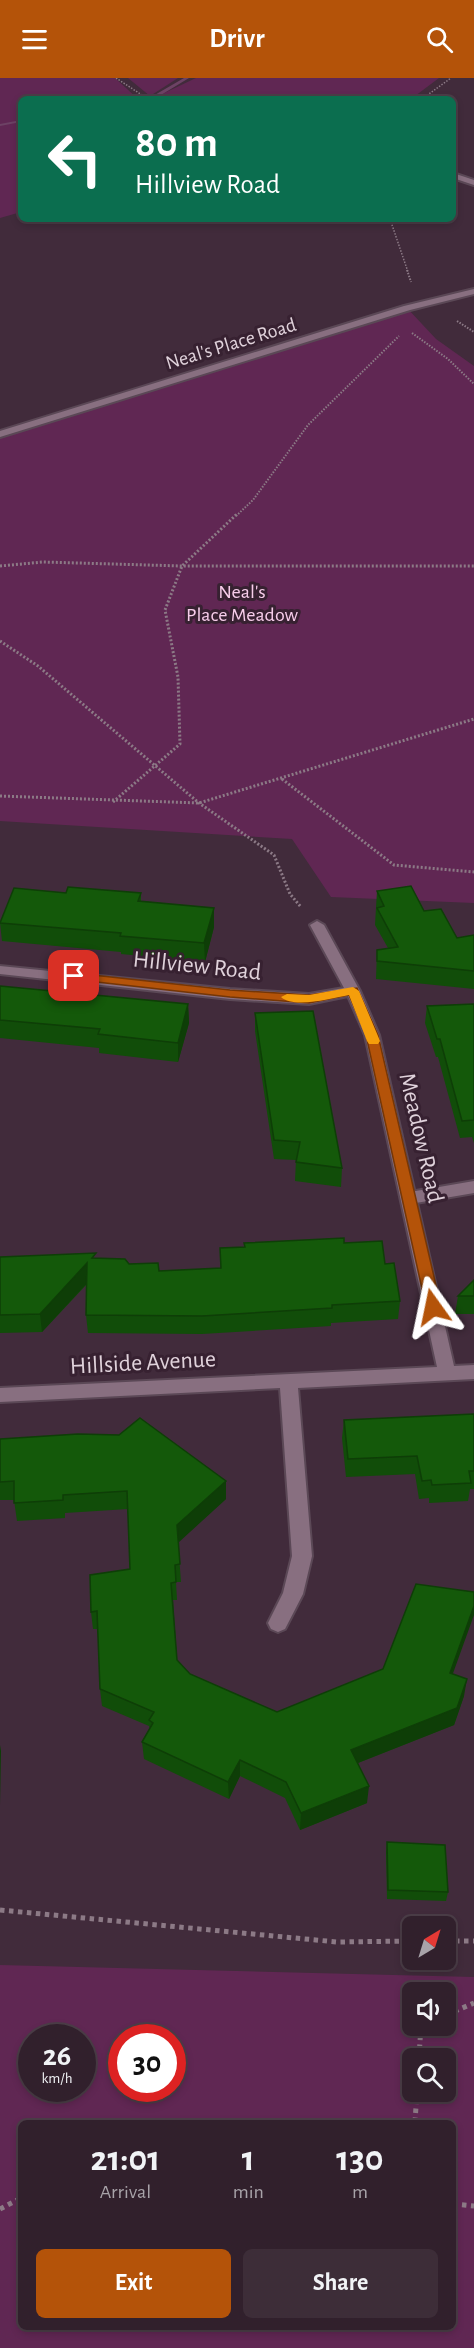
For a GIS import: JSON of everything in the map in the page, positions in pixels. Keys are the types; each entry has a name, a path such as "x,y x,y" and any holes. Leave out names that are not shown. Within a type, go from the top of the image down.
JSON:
{"street":[{"path":"456,176 474,183"},
{"name":"Neal's Place Road","path":"0,434 474,291"},
{"name":"Meadow Road","path":"317,925 353,991 372,1035 447,1373"},
{"name":"Hillview Road","path":"0,970 309,999 353,991"},
{"path":"410,1198 474,1187"},
{"name":"Hillside Avenue","path":"0,1395 474,1372"},
{"path":"278,1623 293,1594 302,1556 288,1381"}],"path":[{"path":"116,78 143,96"},
{"path":"426,96 451,78"},
{"path":"391,222 406,263"},
{"path":"113,802 180,744 178,677 165,610 182,566 253,500 308,425 430,303"},
{"path":"406,328 448,359 474,384"},
{"path":"0,566 44,562 182,566 474,566"},
{"path":"0,641 38,666 199,803 274,855 291,894 317,925"},
{"path":"0,796 113,802 199,803 474,719"},
{"path":"281,779 394,865 474,872"},
{"path":"0,1910 337,1942 402,1941"},
{"path":"456,1941 474,1941"},
{"path":"456,2011 474,2003"},
{"path":"415,2120 416,2102"},
{"path":"0,2209 18,2200"},
{"path":"456,2205 474,2206"}],"green space":[{"path":"0,78 115,78 135,96 18,96 18,213 0,218"},
{"path":"128,78 178,78 150,96"},
{"path":"196,78 439,78 415,96 158,96"},
{"name":"Neal's Place Meadow","path":"407,308 436,339 474,366 474,903 331,897 292,839 0,821 0,434"},
{"path":"0,1965 474,1977 474,2348 0,2348"}],"building":[{"path":"411,886 424,911 441,909 457,938 474,935 474,971 377,961 377,950 398,947 377,908 384,906 377,891"},
{"path":"68,887 141,893 138,901 214,908 204,943 120,936 121,933 0,923 14,888 66,893"},
{"path":"0,986 188,1004 178,1043 98,1034 100,1029 0,1020"},
{"path":"474,1004 474,1120 462,1121 440,1039 437,1039 427,1006"},
{"path":"313,1011 342,1168 296,1162 300,1142 274,1140 255,1013"},
{"path":"344,1238 344,1243 382,1241 385,1264 394,1263 400,1301 332,1305 332,1308 202,1316 86,1315 87,1263 40,1314 0,1315 0,1257 96,1253 92,1258 125,1259 129,1264 158,1263 159,1271 221,1268 220,1248 245,1247 244,1243"},
{"path":"474,1280 474,1296 458,1296"},
{"path":"474,1414 474,1471 469,1471 471,1483 432,1485 431,1480 422,1481 417,1456 348,1459 344,1420"},
{"path":"140,1418 226,1481 177,1525 180,1564 175,1565 176,1582 171,1583 177,1660 190,1674 277,1712 383,1669 416,1584 474,1592 474,1606 450,1673 467,1679 457,1708 351,1750 369,1786 301,1813 286,1782 240,1760 228,1782 142,1742 153,1723 149,1720 154,1712 100,1689 97,1611 91,1612 90,1575 130,1569 127,1491 63,1495 63,1500 14,1503 14,1481 0,1482 0,1439 78,1434 119,1435"},
{"path":"387,1842 445,1845 448,1892 388,1890"}],"waterway":[{"path":"156,96 187,78"},
{"path":"0,125 18,122"}],"slow traffic":[{"path":"287,997 309,999 353,991 374,1041"}],"route":[{"path":"74,976 230,994 309,999 353,991 372,1035 433,1307"}]}
